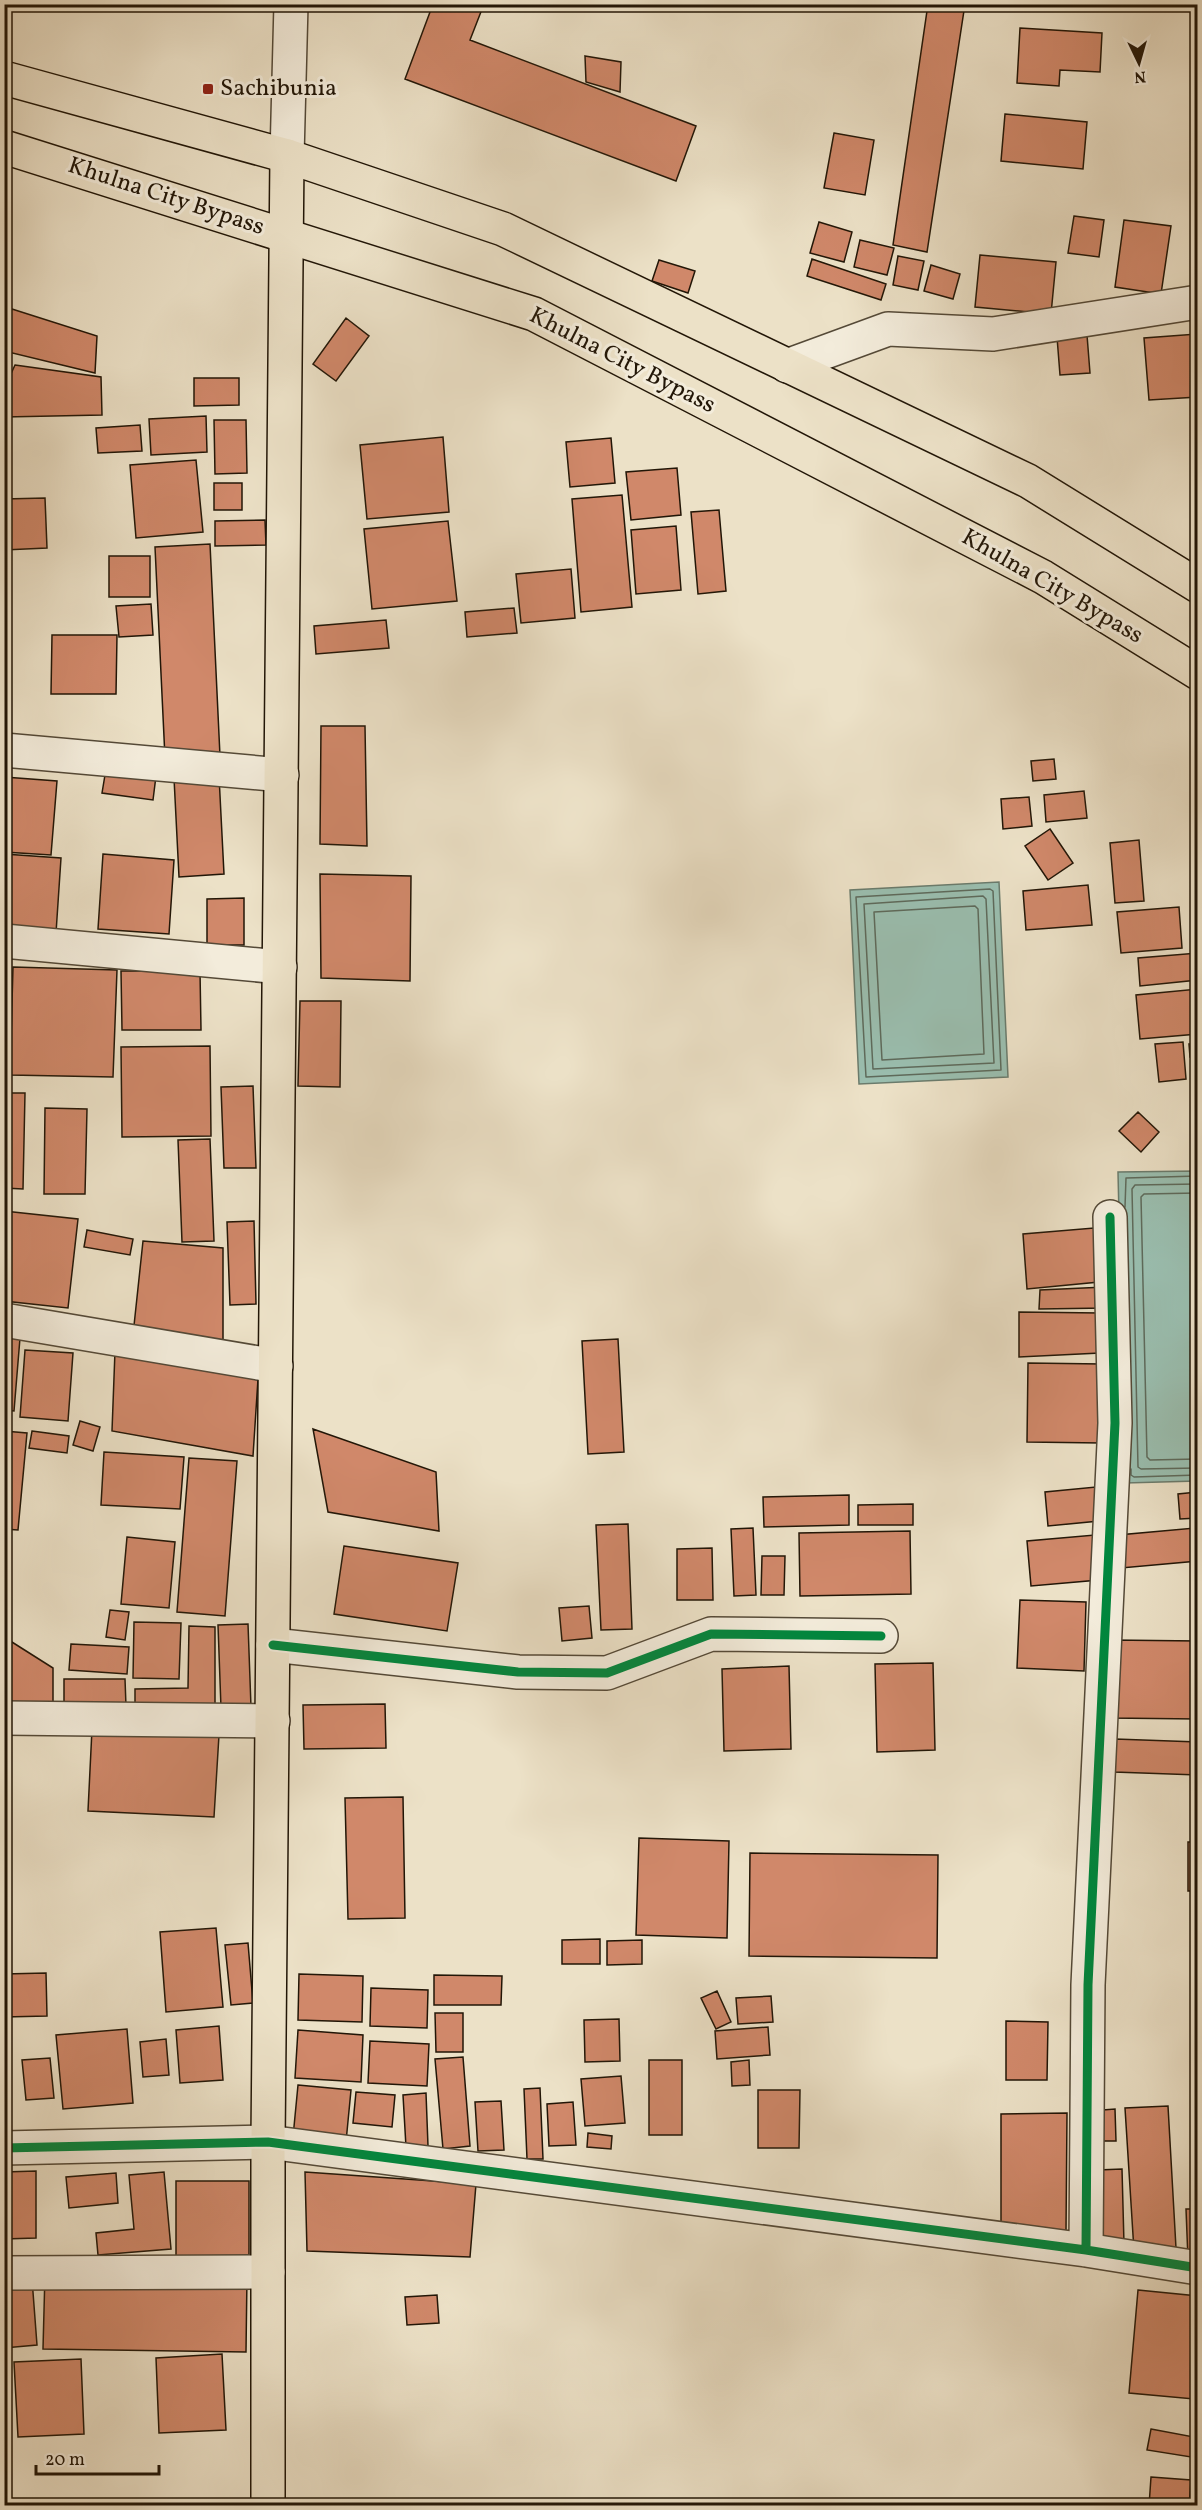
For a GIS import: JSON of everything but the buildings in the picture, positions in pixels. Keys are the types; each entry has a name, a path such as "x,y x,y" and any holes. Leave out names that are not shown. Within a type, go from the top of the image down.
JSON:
{"main road":[{"path":"4,78 287,156 503,229 1028,481 1197,586"},
{"name":"Khulna City Bypass","path":"4,147 534,314 1043,577 1197,673"},
{"path":"268,2505 268,2142 287,156"}],"street":[{"path":"287,156 291,4"},
{"path":"787,366 888,329 993,334 1197,302"},
{"path":"4,750 282,775"},
{"path":"4,941 280,967"},
{"path":"1086,2250 1088,1985 1115,1424 1110,1217"},
{"path":"4,1320 276,1366"},
{"path":"273,1645 518,1672 607,1673 711,1634 881,1636"},
{"path":"4,1718 273,1721"},
{"path":"4,2148 268,2142 1086,2250 1197,2268"},
{"path":"4,2273 268,2272"}],"water":[{"path":"999,882 1008,1077 859,1084 850,890"},
{"path":"1197,1171 1197,1481 1125,1483 1118,1172"}],"cycle path":[{"path":"1086,2250 1088,1985 1115,1423 1110,1217"},
{"path":"273,1645 518,1672 607,1673 711,1634 881,1636"},
{"path":"4,2148 268,2142 1086,2250 1198,2268"}],"place":[{"name":"Sachibunia","path":"208,89"}]}
